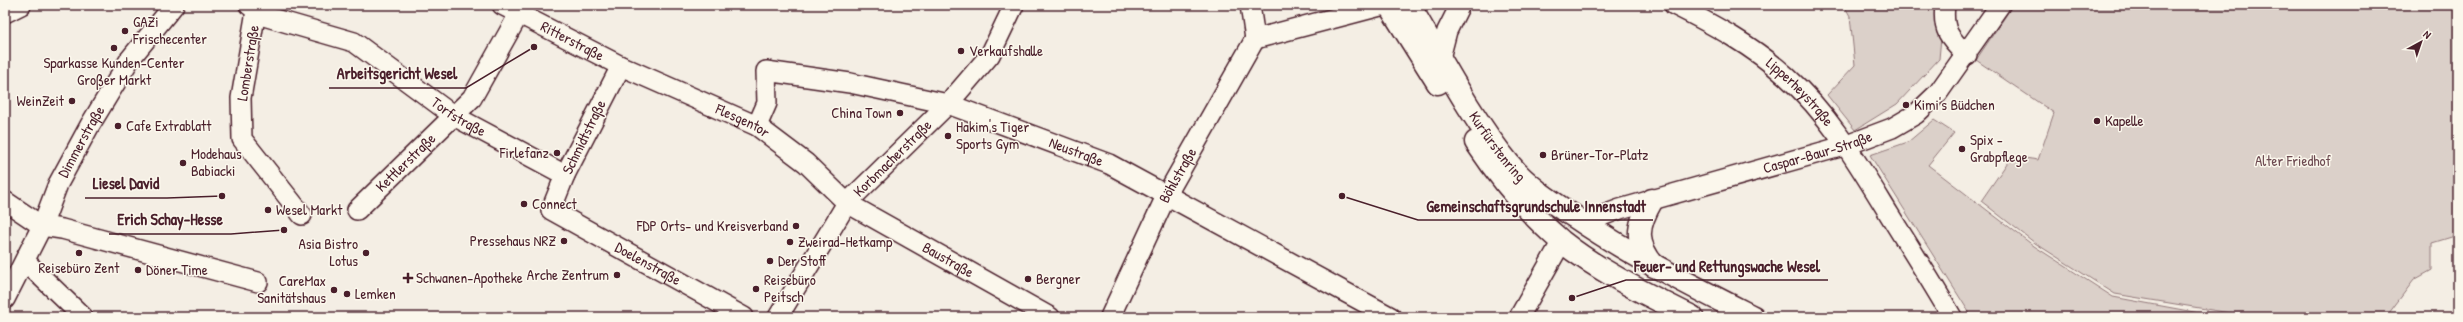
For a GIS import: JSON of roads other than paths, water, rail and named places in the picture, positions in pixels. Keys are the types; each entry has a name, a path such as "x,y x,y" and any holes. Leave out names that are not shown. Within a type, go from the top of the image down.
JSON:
{"main road":[{"name":"Kurfürstenring","path":"1390,5 1466,129 1499,176 1562,241 1642,291 1692,317"},
{"name":"Kurfürstenring","path":"1409,5 1469,107 1510,165 1553,202 1583,223 1656,269 1752,317"},
{"path":"1652,200 1641,220 1640,236 1644,253 1656,269"},
{"path":"1562,241 1583,223"}],"street":[{"path":"5,14 21,5"},
{"name":"Dimmerstraße","path":"5,298 42,226 58,184 90,125 130,59 174,5"},
{"name":"Ritterstraße","path":"502,5 621,66"},
{"name":"Korbmacherstraße","path":"778,317 847,203 948,104 990,55 1014,5"},
{"path":"1255,6 1255,39 1384,5"},
{"path":"1440,58 1447,31 1460,5"},
{"name":"Lipperheystraße","path":"1674,5 1714,24 1739,40 1786,76 1818,107 1847,145 1952,317"},
{"path":"1945,5 1944,26 1950,39 1967,54"},
{"name":"Caspar-Baur-Straße","path":"1583,223 1652,200 1847,145 1892,128 1916,114 1938,93 1967,54 2000,5"},
{"name":"Torfstraße","path":"252,8 264,16 354,42 454,116 565,175"},
{"name":"Lomberstraße","path":"252,8 241,98 242,139 302,215"},
{"name":"Kettlerstraße","path":"357,210 472,98 519,14"},
{"name":"Böhlstraße","path":"1110,317 1167,194 1255,39"},
{"name":"Flesgentor","path":"621,66 757,126 806,163 847,203"},
{"name":"Schmidtstraße","path":"551,210 565,175 621,66"},
{"name":"Neustraße","path":"757,126 767,103 766,71 850,83 948,104 1109,164 1167,194 1391,317"},
{"path":"5,201 42,226 62,229 258,282"},
{"name":"Baustraße","path":"847,203 1050,317"},
{"name":"Doelenstraße","path":"551,210 744,317"},
{"path":"1519,317 1562,241"},
{"path":"25,261 83,317"}],"place":[{"name":"GAZi Frischecenter","path":"125,31"},
{"name":"Arbeitsgericht Wesel","path":"534,47"},
{"name":"Sparkasse Kunden-Center Großer Markt","path":"114,48"},
{"name":"Verkaufshalle","path":"961,51"},
{"name":"WeinZeit","path":"72,101"},
{"name":"Kimi's Büdchen","path":"1906,105"},
{"name":"China Town","path":"900,113"},
{"name":"Kapelle","path":"2097,121"},
{"name":"Cafe Extrablatt","path":"118,126"},
{"name":"Hakim's Tiger Sports Gym","path":"948,136"},
{"name":"Spix - Grabpflege","path":"1962,149"},
{"name":"Firlefanz","path":"557,153"},
{"name":"Brüner-Tor-Platz","path":"1543,155"},
{"name":"Modehaus Babiacki","path":"183,163"},
{"name":"Liesel David","path":"222,196"},
{"name":"Gemeinschaftsgrundschule Innenstadt","path":"1342,196"},
{"name":"Connect","path":"524,204"},
{"name":"Wesel Markt","path":"268,210"},
{"name":"FDP Orts- und Kreisverband","path":"796,226"},
{"name":"Erich Schay-Hesse","path":"284,230"},
{"name":"Pressehaus NRZ","path":"564,241"},
{"name":"Zweirad-Hetkamp","path":"790,242"},
{"name":"Reisebüro Zent","path":"79,253"},
{"name":"Asia Bistro Lotus","path":"366,253"},
{"name":"Der Stoff","path":"770,261"},
{"name":"Döner Time","path":"138,270"},
{"name":"Arche Zentrum","path":"617,275"},
{"name":"Schwanen-Apotheke","path":"408,278"},
{"name":"Bergner","path":"1028,279"},
{"name":"Reisebüro Peitsch","path":"756,289"},
{"name":"CareMax Sanitätshaus","path":"334,290"},
{"name":"Lemken","path":"347,294"},
{"name":"Feuer- und Rettungswache Wesel","path":"1572,298"}],"park label":[{"name":"Alter Friedhof","path":"2293,161"}]}
